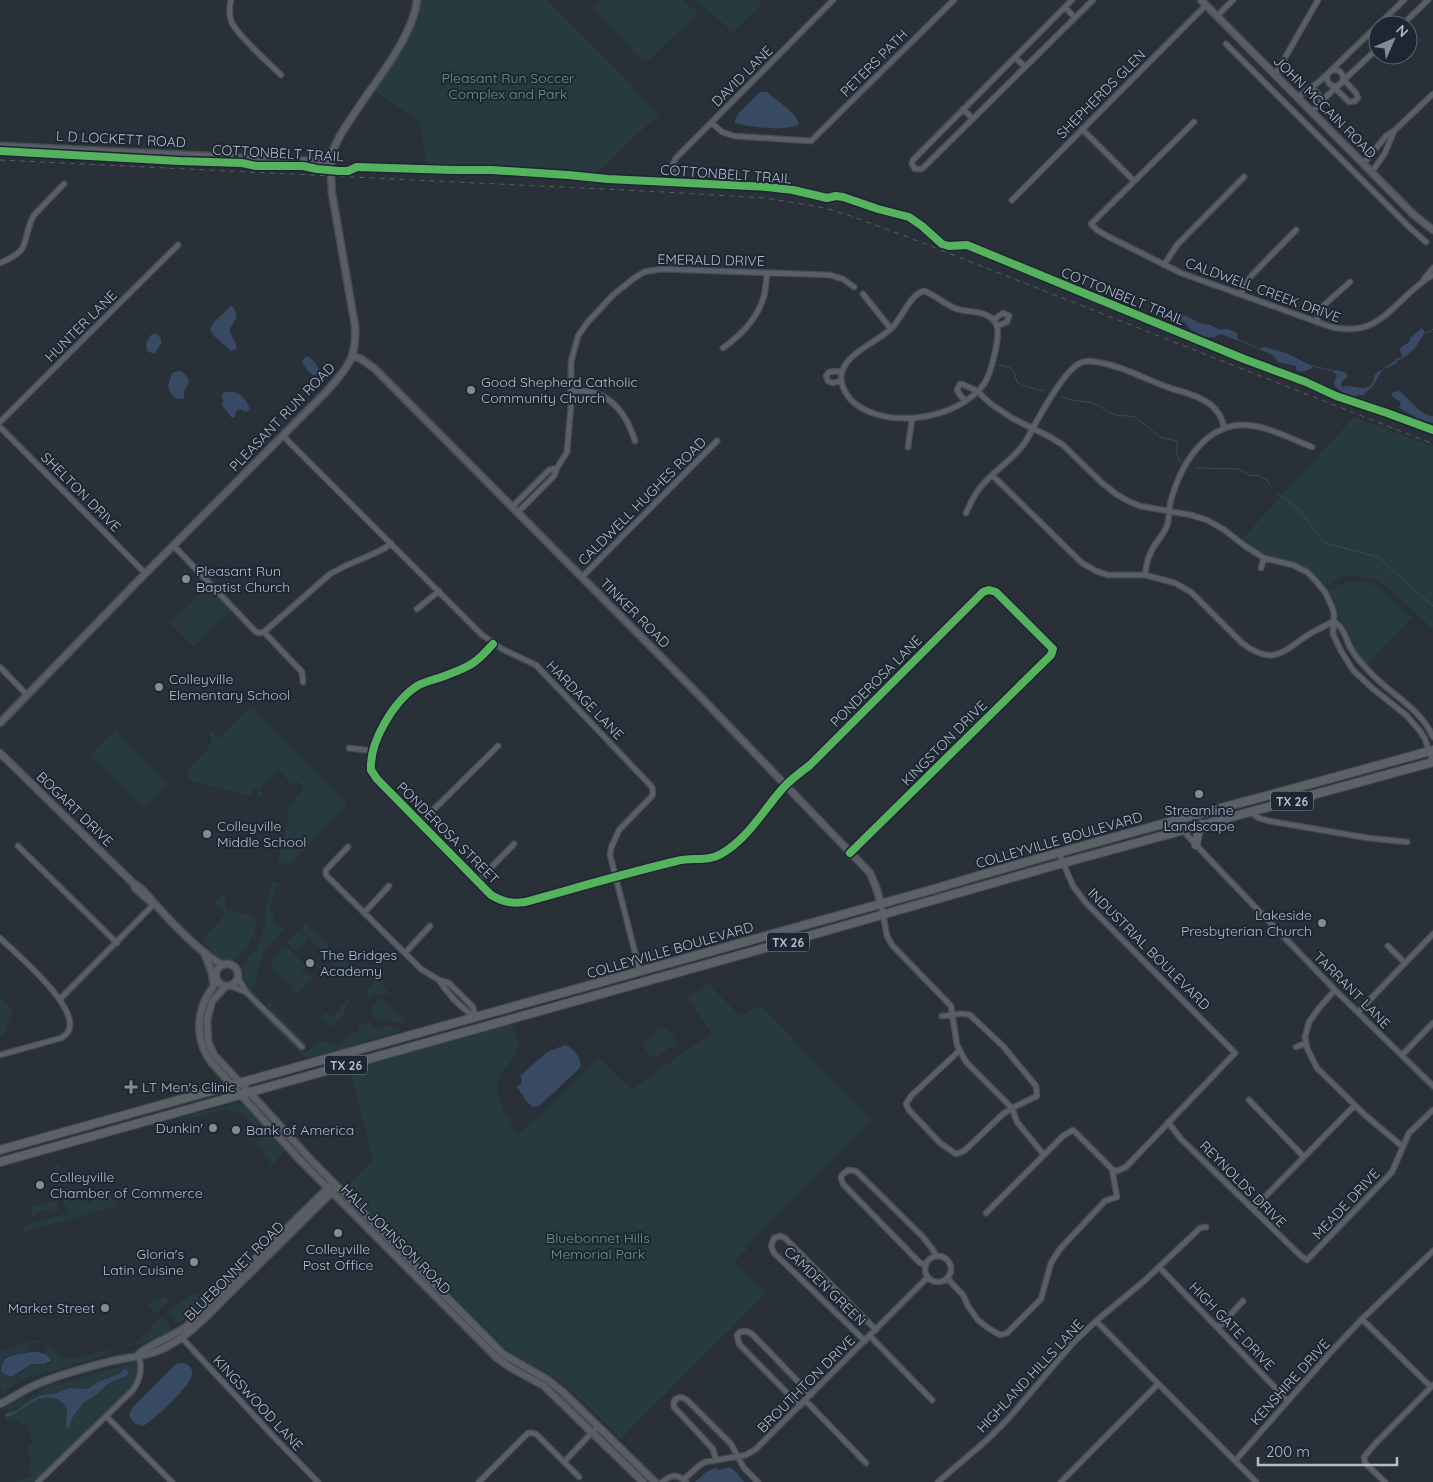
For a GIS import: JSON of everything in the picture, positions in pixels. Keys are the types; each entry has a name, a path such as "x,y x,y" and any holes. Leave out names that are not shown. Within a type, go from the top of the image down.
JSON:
{"main road":[{"name":"PLEASANT RUN ROAD","path":"0,723 145,573 327,391 344,371 353,356 356,326 332,193 331,162 336,143 407,32 412,22 417,0"},
{"name":"JOHN MCCAIN ROAD","path":"1203,2 1363,164 1433,230"},
{"name":"L D LOCKETT ROAD","path":"0,146 331,162"},
{"name":"TINKER ROAD","path":"353,356 361,358 374,368 696,691 870,873 880,904"},
{"name":"COLLEYVILLE BOULEVARD","path":"0,1150 1180,819 1431,751"},
{"name":"BOGART DRIVE","path":"0,753 133,883 149,902 154,904 204,952 224,965"},
{"name":"COLLEYVILLE BOULEVARD","path":"0,1162 1184,829 1433,762"},
{"path":"1196,845 1202,824"},
{"path":"743,942 748,953"},
{"name":"BOGART DRIVE","path":"204,952 217,974"},
{"path":"204,952 212,974 212,982 208,994"},
{"path":"205,1009 214,998 228,986 235,983 238,978 238,972 235,968 231,965 224,965 221,966 217,974 219,982 228,986"},
{"name":"HALL JOHNSON ROAD","path":"217,974 216,984 208,994 200,1022 208,1058 329,1191 496,1357 544,1386 643,1482"},
{"path":"476,1017 478,1028"},
{"name":"HALL JOHNSON ROAD","path":"205,1041 214,1055 312,1161 503,1354 555,1386 655,1482"},
{"path":"290,1150 312,1161"},
{"name":"BLUEBONNET ROAD","path":"0,1404 34,1385 138,1355 143,1350 181,1335 192,1321 278,1242 336,1185"}],"street":[{"path":"231,0 230,18 236,29 280,75"},
{"name":"DAVID LANE","path":"673,170 676,158 833,0"},
{"name":"PETERS PATH","path":"712,123 722,132 734,136 811,141 954,0"},
{"path":"1072,0 913,160 913,167 915,169 922,169 1093,0"},
{"path":"1217,16 1233,0"},
{"path":"1275,75 1318,0"},
{"path":"1298,98 1330,72 1404,0"},
{"path":"1412,15 1428,0"},
{"name":"SHEPHERDS GLEN","path":"1012,200 1203,2"},
{"path":"1065,7 1075,18"},
{"path":"1226,44 1426,242"},
{"path":"1242,59 1251,50"},
{"path":"1015,57 1025,67"},
{"path":"1312,112 1368,57"},
{"path":"1335,88 1350,102 1355,102 1358,98 1357,94 1342,82 1341,74 1337,70 1330,72 1327,78 1329,83 1333,86 1342,82"},
{"path":"1310,88 1320,96 1322,102"},
{"path":"1363,164 1386,136 1394,131 1433,94"},
{"path":"963,109 973,119"},
{"path":"1082,129 1134,181 1194,122"},
{"path":"1372,172 1385,153 1394,131"},
{"path":"1164,264 1182,239 1244,177"},
{"name":"CALDWELL CREEK DRIVE","path":"1134,181 1091,224 1097,230 1180,273 1316,322 1345,330 1373,324 1388,314 1433,268"},
{"path":"0,263 13,258 20,252 34,215 64,184"},
{"path":"1415,232 1423,222"},
{"path":"1241,294 1252,276 1296,230"},
{"name":"HUNTER LANE","path":"0,422 178,245"},
{"name":"EMERALD DRIVE","path":"517,513 554,476 567,452 570,435 571,362 578,336 587,323 633,278 644,272 661,269 690,269 830,275 854,287"},
{"path":"722,348 732,342 754,316 764,296 767,273"},
{"name":"CALDWELL CREEK DRIVE","path":"1423,280 1433,275"},
{"path":"1316,322 1324,305 1350,282"},
{"path":"924,291 959,310 982,313 993,320 997,326 998,336 990,371 984,383 977,391 958,406 942,412 912,419 896,419 872,413 853,402 840,381 842,371 850,358 890,330 917,294 924,291"},
{"path":"863,294 890,330"},
{"path":"993,320 1003,313 1009,316 1010,318 1007,322 997,326"},
{"path":"966,513 974,495 992,475 1009,462 1071,369 1076,364 1082,362 1091,361 1117,366 1153,382 1200,398 1213,406 1222,418 1224,428"},
{"path":"840,381 833,383 828,381 826,376 829,372 842,371"},
{"path":"965,400 957,390 960,384 966,384 1012,418 1032,427 1062,445 1116,494 1140,506 1191,515 1207,520 1223,528 1245,546 1264,558 1293,565 1314,578 1325,592 1332,606 1333,634 1353,670 1372,688 1406,714 1425,739 1431,751 1433,762"},
{"path":"571,390 592,392 605,397 614,404 630,425 635,441"},
{"path":"908,446 912,419"},
{"path":"1145,575 1151,551 1168,523 1170,501 1175,488 1199,445 1212,434 1224,428 1239,425 1255,426 1312,447"},
{"name":"SHELTON DRIVE","path":"0,427 145,573"},
{"name":"HARDAGE LANE","path":"283,436 482,635 493,644 536,665 652,787 652,796 616,835 610,855 640,972"},
{"name":"CALDWELL HUGHES ROAD","path":"582,577 717,441"},
{"name":"EMERALD DRIVE","path":"512,507 549,470 557,468"},
{"path":"992,475 1082,563 1108,575 1145,575 1166,579 1183,587 1251,650 1275,655 1284,652 1312,632 1334,621"},
{"path":"174,545 256,632 260,633 264,632 330,574 385,548 391,542"},
{"path":"1261,568 1264,558"},
{"name":"PONDEROSA LANE","path":"785,786 810,765 982,592 989,590 996,592 1053,649"},
{"path":"417,609 439,591"},
{"path":"1334,621 1342,628 1351,648 1361,663 1420,718 1433,737"},
{"path":"264,632 302,672 303,682"},
{"name":"PONDEROSA STREET","path":"493,644 476,662 463,669 419,685 406,694 379,734 370,766 372,773 420,823 477,882 499,900 517,903 680,860 715,857 722,854 742,838 785,786"},
{"name":"KINGSTON DRIVE","path":"850,853 1051,655 1053,649"},
{"path":"0,667 27,695"},
{"path":"1391,702 1396,696"},
{"path":"420,823 498,746"},
{"path":"349,748 374,751"},
{"path":"1250,812 1259,818 1269,821 1368,838 1407,842"},
{"name":"TARRANT LANE","path":"1180,819 1186,835 1335,990 1433,1086"},
{"path":"477,882 514,844"},
{"path":"18,846 117,943"},
{"path":"348,847 326,870 326,875 421,969 439,980 449,983 459,992 473,1007 476,1017"},
{"name":"INDUSTRIAL BOULEVARD","path":"1059,853 1072,886 1086,903 1235,1053 1168,1122"},
{"path":"364,912 389,886"},
{"path":"60,999 154,904"},
{"path":"880,904 892,945 951,1006 957,1045 966,1062 1012,1108 1016,1122 1044,1155"},
{"path":"404,953 430,926"},
{"path":"1358,1012 1433,934"},
{"path":"0,938 48,984 60,999 70,1023 68,1034 61,1038 0,1055"},
{"path":"1388,946 1405,963"},
{"path":"238,978 247,993"},
{"path":"439,980 444,988 467,1012 476,1017"},
{"path":"228,986 239,988 247,993 302,1047"},
{"path":"1335,990 1319,1008 1310,1022 1305,1037 1310,1057 1317,1068 1403,1148"},
{"path":"454,998 459,992"},
{"path":"942,1016 952,1016 959,1013 970,1015 1003,1046 1036,1086 1037,1096 1003,1114 964,1152 956,1154 940,1143 909,1110 906,1104 911,1096 960,1050"},
{"path":"1402,1055 1433,1023"},
{"path":"1296,1047 1306,1043"},
{"path":"1249,1100 1304,1157"},
{"path":"1253,1209 1355,1105"},
{"name":"MEADE DRIVE","path":"1305,1259 1310,1258 1392,1172 1406,1139 1413,1129 1433,1110"},
{"path":"986,1213 1063,1136 1073,1130 1112,1169 1117,1171 1126,1166 1168,1122"},
{"name":"REYNOLDS DRIVE","path":"1168,1122 1182,1139 1305,1259"},
{"path":"947,1278 962,1294 978,1320 1000,1335 1007,1333 1041,1300 1051,1263 1060,1249 1105,1202 1116,1197 1112,1169"},
{"path":"926,1265 920,1263 843,1184 841,1178 845,1172 848,1170 856,1171 923,1237 934,1250 936,1256"},
{"name":"HIGHLAND HILLS LANE","path":"938,1482 1008,1419 1073,1343 1200,1228 1206,1227"},
{"name":"CAMDEN GREEN","path":"865,1341 774,1253 771,1246 774,1238 780,1236 785,1238 876,1330"},
{"name":"KENSHIRE DRIVE","path":"1235,1461 1362,1319 1433,1251"},
{"path":"936,1256 942,1256 949,1262 951,1271 947,1278 937,1282 928,1277 926,1265 929,1260 936,1256"},
{"name":"HIGH GATE DRIVE","path":"1159,1267 1288,1401"},
{"name":"BROUTHTON DRIVE","path":"685,1481 700,1465 746,1455 756,1449 928,1277"},
{"path":"1218,1328 1243,1301"},
{"path":"1362,1319 1432,1386 1366,1454 1364,1461 1386,1482"},
{"path":"1096,1322 1256,1482"},
{"path":"800,1406 739,1344 737,1335 740,1332 746,1331 752,1334 811,1395"},
{"name":"KINGSWOOD LANE","path":"181,1335 274,1437 318,1482"},
{"path":"870,1336 932,1400"},
{"path":"38,1482 132,1390 138,1381 141,1369 138,1355"},
{"path":"1061,1482 1158,1384"},
{"path":"716,1460 713,1449 674,1407 673,1402 678,1397 687,1400 731,1444 744,1468 758,1482"},
{"path":"806,1400 866,1463"},
{"path":"106,1416 172,1482"},
{"path":"564,1462 598,1426"},
{"path":"479,1482 528,1434 533,1433 579,1477"},
{"path":"662,1482 672,1475 678,1476 685,1481"}],"green space":[{"name":"Pleasant Run Soccer Complex and Park","path":"421,0 548,0 659,114 596,174 431,173 419,122 374,90 409,38 420,12"},
{"path":"600,0 681,0 699,13 645,63 591,8"},
{"path":"696,0 757,0 762,5 733,32"},
{"path":"1354,417 1433,447 1433,629 1378,580 1358,576 1344,576 1325,586 1316,575 1298,563 1267,555 1241,540"},
{"path":"1348,582 1365,583 1381,589 1412,618 1366,665 1351,646 1328,591"},
{"path":"209,585 232,610 192,646 170,623"},
{"path":"251,706 348,805 291,863 281,863 277,867 289,817 287,809 304,788 297,781 292,786 278,770 259,789 262,797 257,796 258,790 253,789 250,796 195,782 189,778 187,773 189,768 209,748 211,737 207,727 219,739"},
{"path":"115,730 168,784 144,808 91,755"},
{"path":"277,881 280,886 276,886 269,912 273,913 275,917 273,920 282,929 286,928 282,932 278,932 280,934 265,950 251,989 262,999 266,997 265,1000 261,1001 249,991 250,987 247,986 246,988 243,985 246,983 251,987 244,979 243,965 254,950 256,952 258,948 256,947 265,924 266,907 271,884"},
{"path":"227,893 225,905 227,910 254,917 257,922 253,936 244,950 233,960 227,961 220,959 211,951 204,943 203,938 219,923 224,914 222,908 212,902"},
{"path":"305,924 328,944 328,947 323,952 302,930 301,932 309,939 297,952 287,944"},
{"path":"285,945 308,968 302,969 306,970 289,987 270,967 274,956"},
{"path":"329,948 332,948 349,964 345,968 350,974 347,977 324,955"},
{"path":"306,972 312,978 296,994 290,988"},
{"path":"369,972 375,975 389,994 373,994 364,1006 363,1012 351,1007 352,1005 361,1010 369,996 366,993 373,982 367,974"},
{"name":"Bluebonnet Hills Memorial Park","path":"709,985 740,1016 760,1005 871,1120 746,1246 748,1248 734,1262 766,1293 621,1439 579,1397 561,1382 505,1348 346,1187 373,1159 349,1069 509,1022 516,1034 518,1043 515,1055 500,1079 498,1092 504,1112 519,1135 598,1058 632,1089 711,1033 687,997"},
{"path":"0,997 13,1011 7,1024 8,1028 0,1038"},
{"path":"349,997 351,998 344,1014 331,1027 321,1018 326,1013 332,1018"},
{"path":"380,999 384,1000 406,1020 405,1024 372,1017 373,1007"},
{"path":"251,1002 304,1052 311,1049 317,1041 339,1045 353,1031 357,1033 359,1031 357,1029 364,1023 372,1024 373,1028 382,1030 383,1025 403,1030 357,1045 404,1032 357,1046 305,1058 250,1004"},
{"path":"269,1003 273,1003 271,1007 307,1044 302,1043 270,1012"},
{"path":"657,1026 670,1032 676,1044 675,1047 669,1047 661,1054 651,1056 646,1052 644,1043 656,1031"},
{"path":"237,1103 244,1105 263,1127 260,1131 255,1131 257,1128 242,1112 239,1114 234,1111 228,1111 227,1108 208,1114 209,1117 205,1118 204,1115 188,1119 188,1121 180,1119 181,1117"},
{"path":"267,1132 285,1150 272,1165 267,1156 257,1145 255,1147 254,1144"},
{"path":"56,1164 60,1167 57,1171 61,1185 64,1185 62,1188 68,1202 75,1200 73,1196 80,1202 88,1200 89,1204 92,1203 90,1199 105,1195 106,1191 117,1208 112,1207 34,1229 23,1234 23,1229 26,1225 69,1213 65,1206 54,1167"},
{"path":"56,1201 59,1206 57,1210 52,1213 50,1209 36,1213 37,1217 33,1217 31,1206"},
{"path":"219,1280 223,1281 222,1284 218,1285 217,1289 192,1314 181,1322 176,1323 170,1312 172,1308 190,1295 207,1292"},
{"path":"164,1297 168,1302 167,1304 155,1313 152,1312 148,1303"},
{"path":"162,1317 171,1327 168,1332 153,1340 119,1347 102,1356 62,1368 62,1357 43,1344 31,1343 8,1348 7,1345 10,1347 30,1341 38,1341 48,1344 65,1358 79,1358 136,1342 151,1328 157,1319"},
{"path":"29,1344 28,1351 4,1357 0,1368 0,1351"},
{"path":"48,1348 61,1357 61,1369 48,1372 47,1365 52,1360 45,1353"},
{"path":"135,1362 42,1389 26,1398 16,1407 5,1411 7,1407 44,1387"},
{"path":"133,1363 138,1364 138,1375 128,1390 34,1482 14,1482 31,1477 28,1464 31,1458 26,1451 29,1448 29,1444 33,1443 27,1424 24,1425 19,1420 10,1422 6,1417 18,1412 35,1400 56,1399 63,1402 66,1408 65,1420 69,1429 73,1417 83,1403 96,1395 109,1383 127,1375 121,1372 98,1382 88,1389 66,1389 57,1393 42,1395 17,1411 5,1414 5,1412 17,1408 45,1389"},
{"path":"30,1365 46,1365 47,1372 19,1382 18,1375"},
{"path":"0,1371 11,1378 17,1376 18,1383 2,1393 0,1381"}],"water":[{"path":"760,92 768,93 786,107 799,124 787,128 778,128 735,123 738,114"},
{"path":"232,305 236,318 230,332 237,347 231,351 210,330 213,323"},
{"path":"1171,312 1187,316 1199,323 1210,325 1220,330 1226,329 1236,332 1239,341 1221,334 1214,337 1206,337 1191,330 1185,323 1174,319 1168,314"},
{"path":"1422,328 1425,332 1413,350 1395,364 1382,370 1373,386 1363,395 1355,397 1345,394 1335,387 1334,383 1337,376 1333,371 1336,370 1345,372 1348,376 1341,384 1343,387 1369,387 1373,382 1375,374 1396,359 1402,357 1400,349"},
{"path":"152,334 157,334 161,339 161,344 154,354 146,349 147,342"},
{"path":"1264,347 1286,353 1312,366 1312,368 1298,371 1296,366 1278,362 1273,355 1259,349"},
{"path":"307,356 313,360 318,368 317,375 308,371 302,362"},
{"path":"178,371 185,374 189,382 184,391 184,398 181,399 173,397 168,386 172,373"},
{"path":"1399,391 1423,413 1433,416 1433,423 1417,418 1399,408 1401,402 1392,395 1393,392"},
{"path":"226,392 240,394 247,401 250,410 246,412 240,409 236,411 235,417 232,418 222,405 222,396"},
{"path":"565,1045 574,1050 578,1055 581,1065 579,1069 539,1106 533,1107 527,1102 517,1087 521,1084 522,1078 520,1076 547,1052"},
{"path":"31,1352 48,1356 51,1361 44,1364 31,1364 12,1377 1,1371 2,1363 6,1358"},
{"path":"176,1364 187,1364 192,1371 186,1386 148,1423 143,1426 134,1423 129,1415 132,1408"},
{"path":"125,1369 129,1373 128,1375 109,1383 96,1395 83,1403 73,1417 69,1429 67,1428 67,1411 64,1404 52,1398 34,1401 15,1413 6,1417 5,1414 17,1411 42,1395 57,1393 69,1388 88,1389 98,1382 119,1374"},
{"path":"730,1467 744,1482 695,1482 706,1472 715,1468 719,1470"}],"waterway":[{"path":"1425,333 1433,329"},
{"path":"1239,340 1260,349"},
{"path":"998,365 1009,367 1014,372 1017,382 1023,386 1045,391"},
{"path":"1313,366 1334,371"},
{"path":"1062,397 1093,403 1114,414 1135,417 1160,437 1177,441 1177,454 1181,463"},
{"path":"1195,468 1238,469 1252,476 1257,475 1267,480 1270,486"},
{"path":"1277,493 1298,509 1325,543 1378,557 1433,606"}],"railway":[{"path":"0,160 664,192 765,198 825,208 905,236 1433,444"}],"cycle path":[{"name":"COTTONBELT TRAIL","path":"0,151 242,163 256,166 303,166 339,171 348,171 357,167 492,170 608,179 767,187 793,190 827,198 843,197 909,217 942,244 949,246 967,245 1244,359 1306,382 1336,396 1433,430"},
{"path":"493,644 469,666 417,686 408,693 392,712 379,735 371,759 371,770 377,779 491,895 508,902 520,903 677,861 711,858 731,848 748,832 787,784 810,765 983,592 989,590 996,592 1053,649 1051,655 850,853"}],"place":[{"name":"Good Shepherd Catholic Community Church","path":"471,390"},
{"name":"Pleasant Run Baptist Church","path":"186,579"},
{"name":"Colleyville Elementary School","path":"159,687"},
{"name":"Streamline Landscape","path":"1199,794"},
{"name":"Colleyville Middle School","path":"207,834"},
{"name":"Lakeside Presbyterian Church","path":"1322,923"},
{"name":"The Bridges Academy","path":"310,963"},
{"name":"LT Men's Clinic","path":"131,1087"},
{"name":"Dunkin'","path":"213,1128"},
{"name":"Bank of America","path":"236,1130"},
{"name":"Colleyville Chamber of Commerce","path":"40,1185"},
{"name":"Colleyville Post Office","path":"338,1233"},
{"name":"Gloria's Latin Cuisine","path":"194,1262"},
{"name":"Market Street","path":"105,1308"}]}
